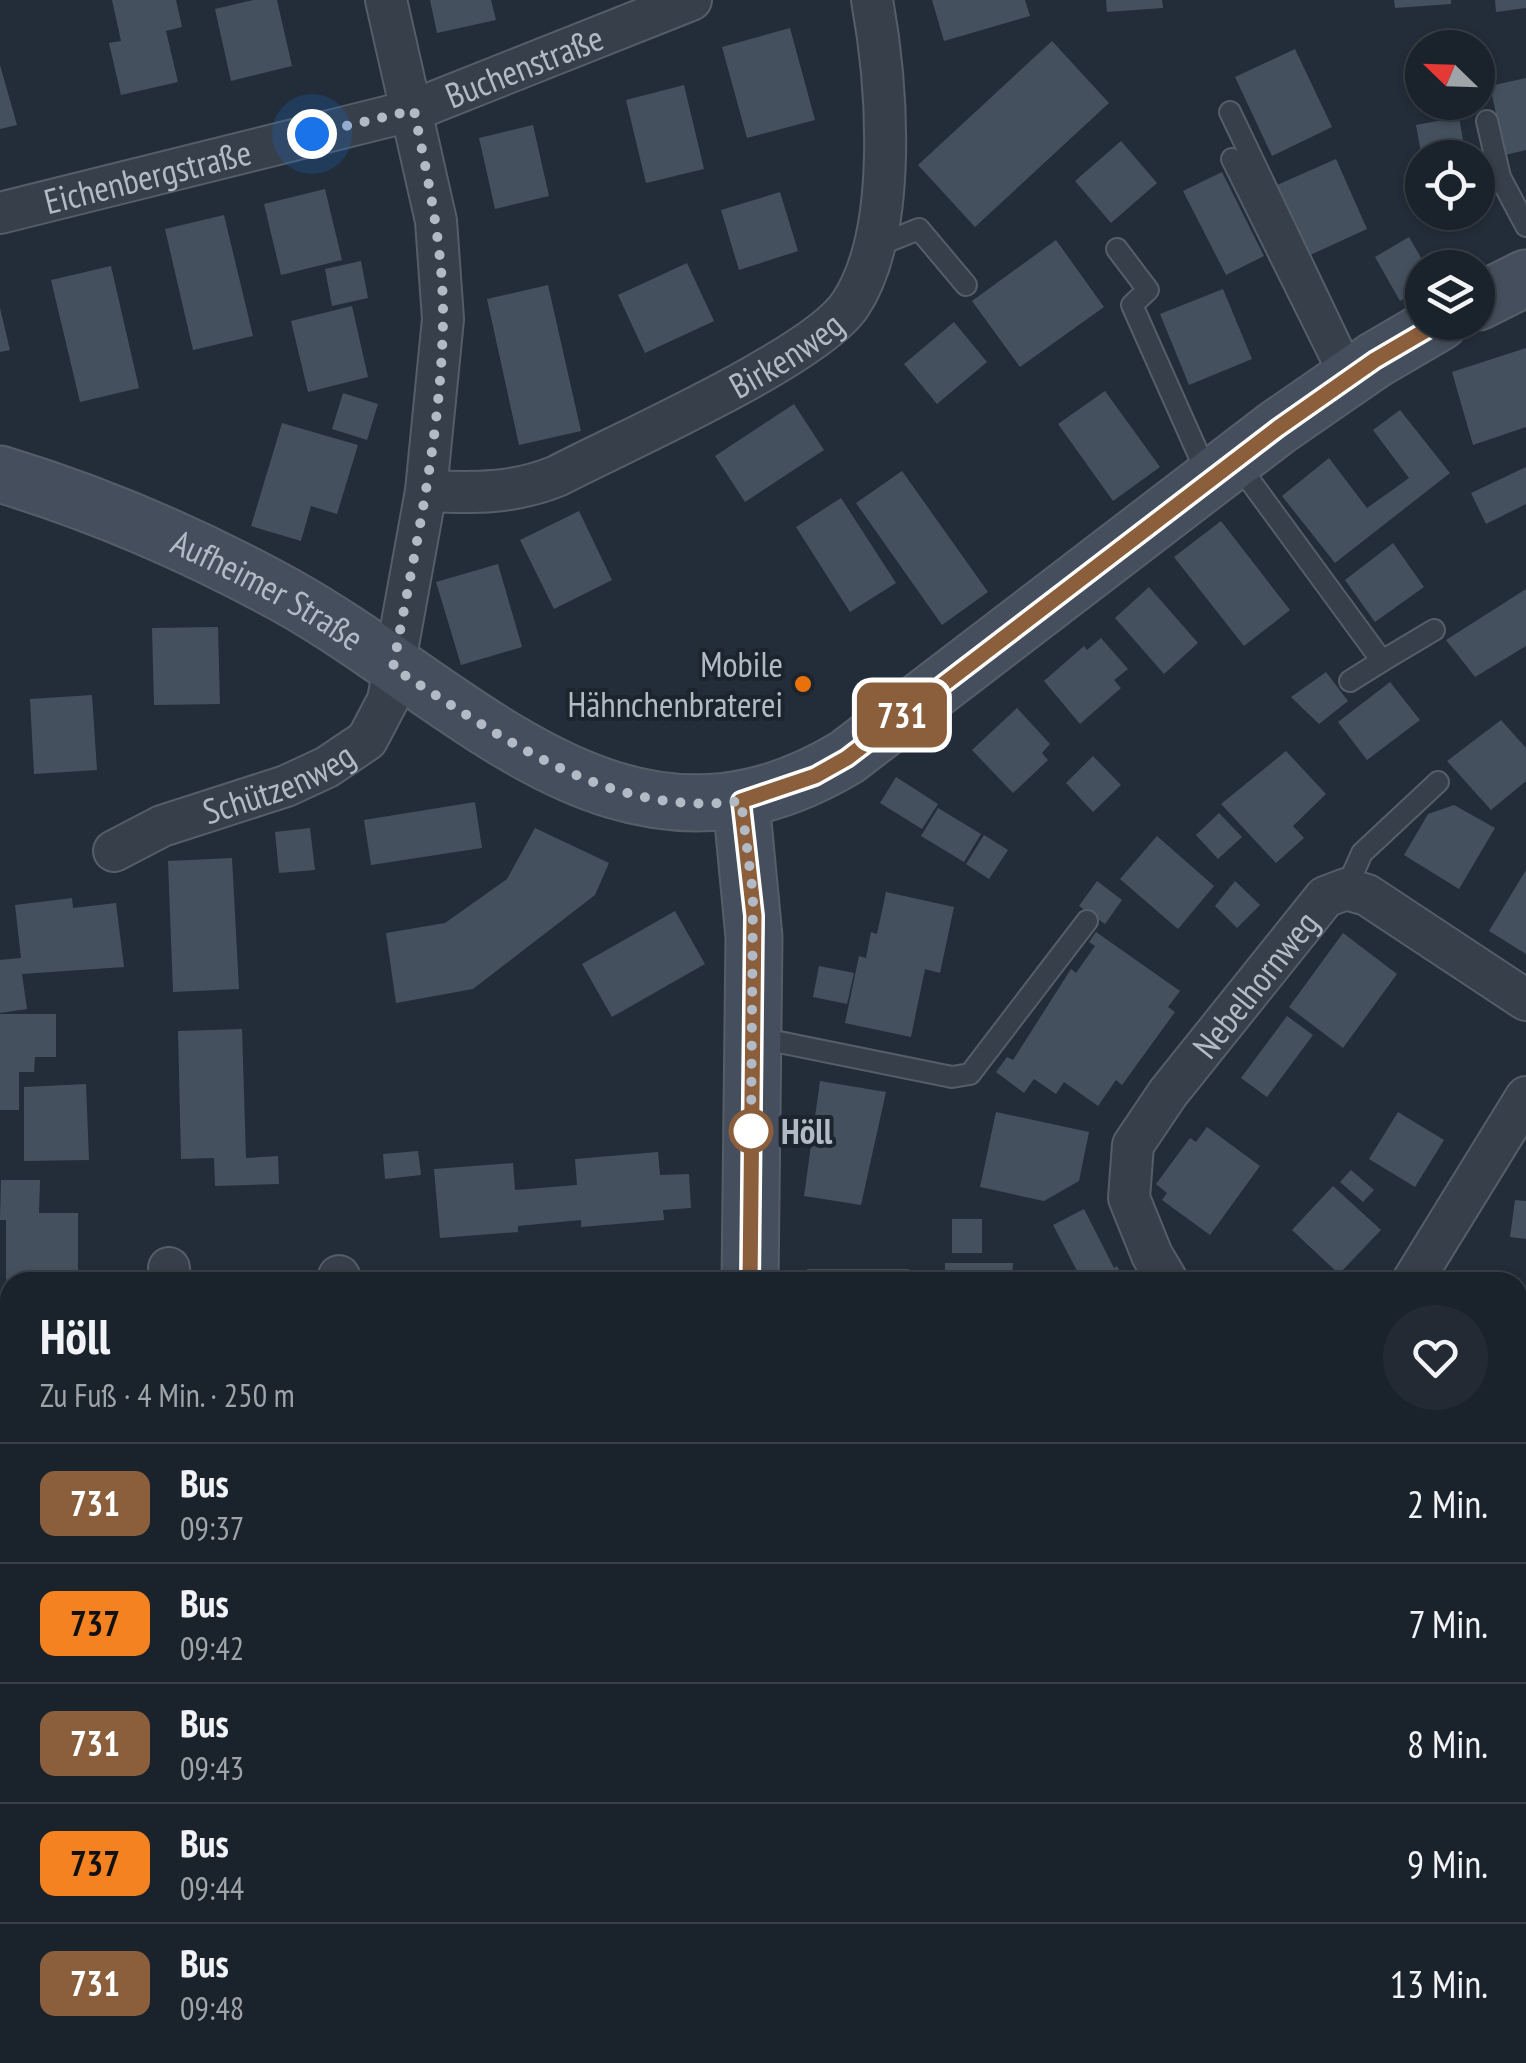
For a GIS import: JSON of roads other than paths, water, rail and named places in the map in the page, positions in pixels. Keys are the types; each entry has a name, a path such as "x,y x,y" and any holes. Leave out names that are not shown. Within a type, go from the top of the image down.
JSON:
{"street":[{"path":"386,0 414,110 436,221 443,319 426,490 393,668"},
{"name":"Buchenstraße","path":"414,110 691,0"},
{"name":"Birkenweg","path":"426,490 489,493 525,489 774,363 827,330 850,305 866,274 872,248 885,152 884,71 872,0"},
{"name":"Eichenbergstraße","path":"0,213 414,110"},
{"path":"1495,294 1526,278"},
{"name":"Aufheimer Straße","path":"0,474 71,495 288,597 534,757 591,784 677,804 741,801 815,776 847,758 1348,378 1410,340"},
{"name":"Schützenweg","path":"114,851 162,826 286,786 344,756 367,740 377,724 388,700 393,668"},
{"path":"741,801 753,894 750,1272"},
{"name":"Nebelhornweg","path":"1162,1272 1129,1198 1134,1145 1168,1093 1315,908 1336,890 1346,889 1380,902 1526,1000"},
{"path":"1418,1272 1526,1097"}],"lane":[{"path":"1230,112 1348,378"},
{"path":"1488,121 1500,177 1526,226"},
{"path":"1232,159 1348,378"},
{"path":"872,248 919,229 966,285"},
{"path":"1116,248 1148,290 1132,305 1223,471 1382,662"},
{"path":"1350,681 1434,630"},
{"path":"1346,889 1362,854 1438,782"},
{"path":"753,1037 952,1077 970,1074 1086,922"}],"place":[{"name":"Mobile Hähnchenbraterei","path":"803,684"},
{"name":"Höll","path":"751,1131"}]}
